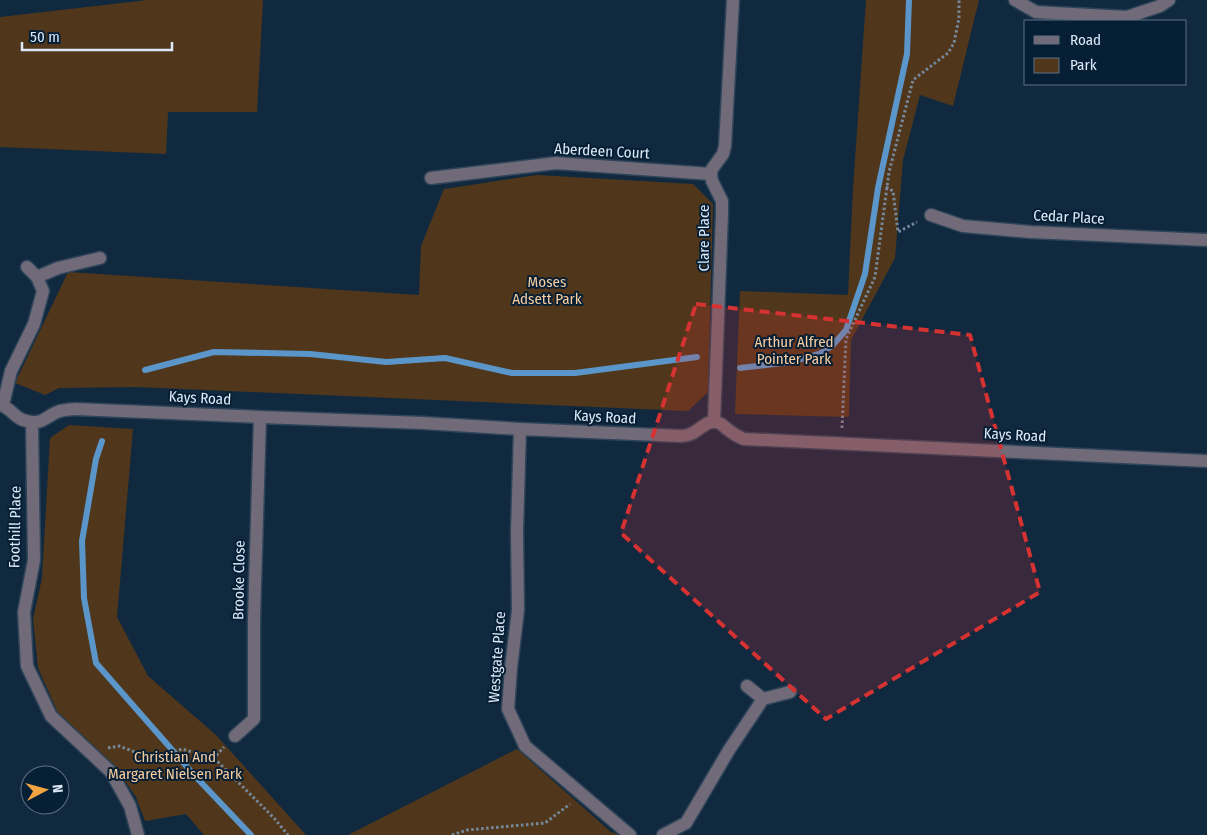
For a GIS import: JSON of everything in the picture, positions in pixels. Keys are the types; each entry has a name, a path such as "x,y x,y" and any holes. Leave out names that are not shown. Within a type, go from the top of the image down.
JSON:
{"street":[{"path":"711,174 712,169 723,154 725,146 733,0"},
{"path":"1015,0 1036,12 1128,17 1160,6 1169,0"},
{"name":"Aberdeen Court","path":"431,178 556,163 711,174"},
{"name":"Clare Place","path":"711,174 712,181 722,201 714,422"},
{"name":"Cedar Place","path":"931,215 963,226 1031,232 1207,240"},
{"path":"37,277 58,268 100,258"},
{"path":"27,267 37,277 43,291 34,324 11,371 1,405 9,408 21,419 32,422"},
{"name":"Kays Road","path":"32,422 44,420 59,411 76,409 423,422 520,429 681,436 691,434 707,423 714,422 719,423 734,436 744,440 1207,461"},
{"name":"Brooke Close","path":"235,736 254,719 254,619 260,417"},
{"name":"Foothill Place","path":"32,422 34,560 24,612 27,666 51,716 111,772 130,806 138,835"},
{"name":"Westgate Place","path":"520,429 516,532 518,610 508,709 525,746 630,835"},
{"path":"747,686 763,699"},
{"path":"663,835 686,823 729,750 763,699 790,692"}],"path":[{"path":"842,443 846,338 875,277 889,172 913,80 948,53 954,43 960,0"},
{"path":"886,188 893,191 898,232 931,215"},
{"path":"214,758 235,736"},
{"path":"86,750 119,746 154,759 182,749 214,758 274,818 288,835"},
{"path":"452,835 467,830 545,823 582,795"}],"highlighted area":[{"path":"696,304 970,335 1040,592 826,719 621,533"}],"green space":[{"path":"148,0 263,0 257,112 168,112 166,154 0,147 0,17"},
{"name":"Arthur Alfred Pointer Park","path":"866,0 979,0 953,106 920,95 903,160 895,258 851,340 849,417 735,414 740,291 848,295"},
{"name":"Moses Adsett Park","path":"537,175 693,184 713,204 708,392 688,411 137,387 59,388 45,395 15,383 68,272 419,295 421,246 444,189"},
{"name":"Christian And Margaret Nielsen Park","path":"69,425 133,429 117,617 148,676 216,735 306,835 204,835 186,814 145,821 136,797 114,765 58,713 38,668 33,619 42,578 50,438"},
{"path":"517,749 611,832 620,835 348,835"}],"waterway":[{"path":"740,368 791,362 819,354 832,346 846,330 865,274 878,188 907,54 909,0"},
{"path":"145,370 214,352 310,354 386,362 445,358 512,373 575,373 697,357"},
{"path":"102,441 96,459 82,541 84,598 96,663 195,776 251,835"}]}
